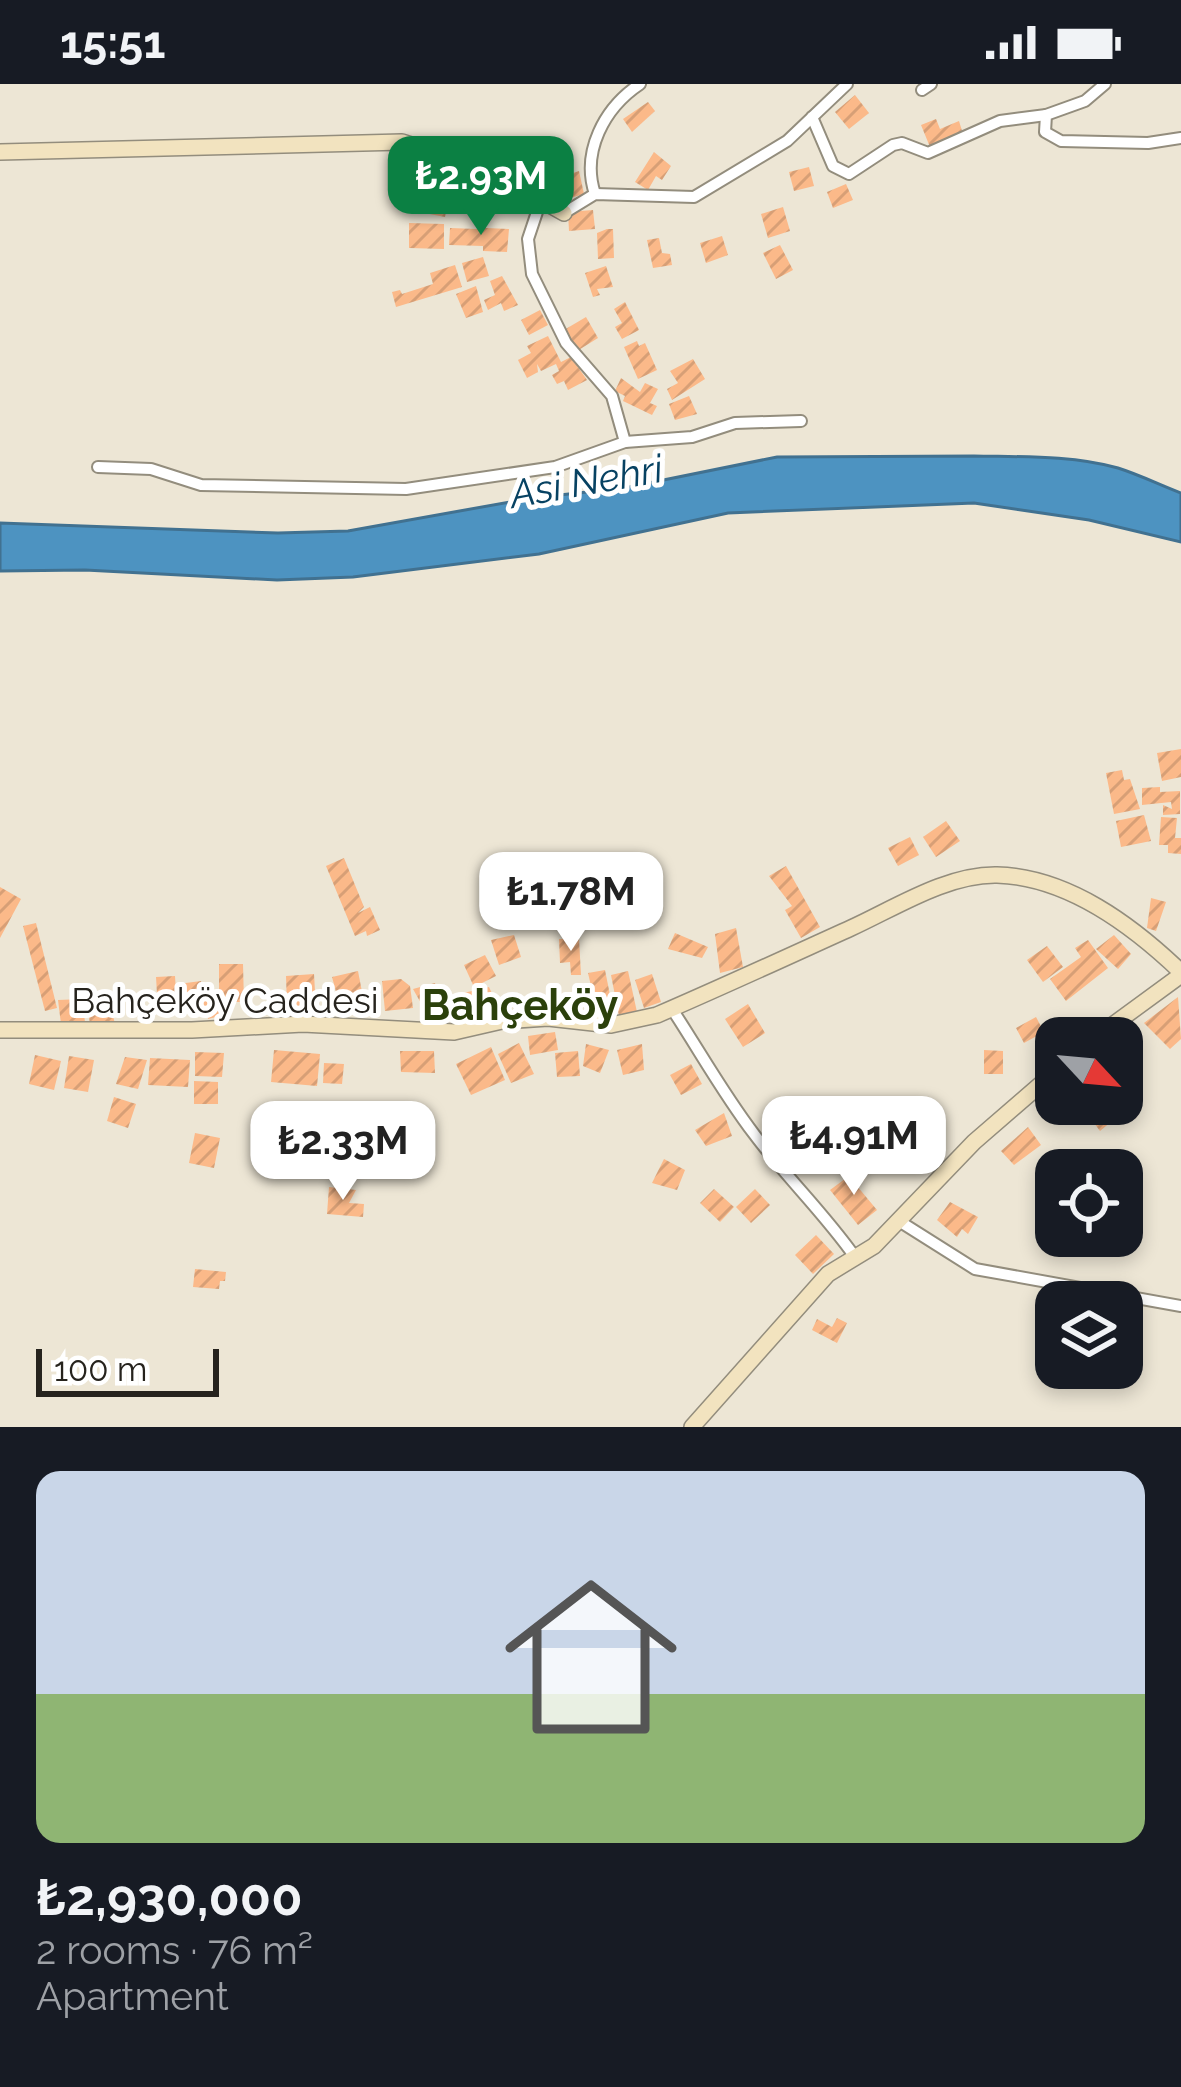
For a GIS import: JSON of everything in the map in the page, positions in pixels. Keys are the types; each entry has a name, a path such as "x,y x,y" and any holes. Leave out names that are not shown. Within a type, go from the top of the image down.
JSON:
{"main road":[{"path":"0,152 402,142 486,170 563,213"},
{"name":"Bahçeköy Caddesi","path":"0,1030 192,1030 303,1024 454,1032 502,1021 548,1018 629,1024 932,891 992,875 1018,877 1076,895 1130,929 1181,973"},
{"path":"1123,1017 1181,973"},
{"path":"692,1427 828,1274 874,1246 974,1142 1035,1089"}],"street":[{"path":"595,194 589,176 596,139 612,108 640,84"},
{"path":"563,213 595,194 694,197 788,141 847,84"},
{"path":"812,117 833,166 849,174 893,145 902,143 928,153 1000,121 1046,115 1085,100 1105,84"},
{"path":"1046,115 1045,132 1060,141 1181,138"},
{"path":"541,200 528,239 532,274 566,344 611,396 625,442"},
{"path":"98,466 151,469 201,485 406,489 555,467 625,442 692,436 747,421 801,421"},
{"path":"672,1009 752,1132 797,1189 831,1222 855,1257"},
{"path":"899,1221 975,1269 1181,1306"}],"water":[{"path":"974,456 1101,464 1181,493 1181,542 1089,520 974,503 728,513 539,554 353,577 277,580 85,570 0,571 0,523 278,533 348,531 532,498 624,488 777,457"}],"building":[{"path":"855,95 869,113 849,129 835,112"},
{"path":"648,102 655,111 632,132 623,119"},
{"path":"936,119 940,129 959,121 963,134 930,147 921,125"},
{"path":"654,152 671,166 662,180 656,176 648,190 635,182"},
{"path":"809,167 814,186 794,191 789,172"},
{"path":"579,171 584,194 553,203 545,182"},
{"path":"846,184 853,200 833,208 827,192"},
{"path":"418,190 449,196 445,217 414,211"},
{"path":"783,207 790,231 768,238 761,214"},
{"path":"593,210 595,229 569,231 568,212"},
{"path":"478,222 486,222 486,228 509,229 507,252 449,245 450,228 477,229"},
{"path":"409,223 444,224 444,249 409,248"},
{"path":"613,229 614,258 598,259 597,233"},
{"path":"722,236 728,255 706,263 700,243"},
{"path":"659,238 662,253 670,254 672,265 653,268 647,240"},
{"path":"780,245 793,270 776,279 763,253"},
{"path":"483,257 489,276 467,282 462,263"},
{"path":"455,265 462,287 396,307 392,292 402,294 433,284 430,273"},
{"path":"606,266 613,287 597,289 600,295 593,297 585,273"},
{"path":"502,276 518,305 504,311 501,303 488,310 484,300 495,295 490,281"},
{"path":"476,286 483,312 466,318 456,294"},
{"path":"625,302 639,330 622,339 615,327 622,323 614,309"},
{"path":"540,310 548,325 529,335 521,320"},
{"path":"586,317 598,338 577,351 564,330"},
{"path":"548,336 561,362 571,357 587,380 568,390 564,381 557,384 552,375 559,371 556,364 541,371 537,364 538,372 527,378 518,360 531,353 527,346"},
{"path":"637,341 639,346 645,343 657,370 638,379 624,347"},
{"path":"693,359 705,379 672,400 667,389 678,383 670,371"},
{"path":"621,378 640,392 645,383 658,389 650,403 657,406 652,415 623,401 625,396 615,391"},
{"path":"689,396 697,414 675,420 669,404"},
{"path":"1181,749 1181,777 1162,781 1157,753"},
{"path":"1122,770 1140,809 1114,814 1106,773"},
{"path":"1160,787 1160,792 1180,791 1180,814 1163,815 1163,805 1172,809 1171,802 1142,805 1142,788"},
{"path":"1144,815 1151,841 1121,847 1116,821"},
{"path":"1161,817 1177,818 1175,838 1181,838 1181,854 1168,853 1168,845 1159,845"},
{"path":"946,821 960,841 936,857 923,837"},
{"path":"910,837 919,855 898,866 888,848"},
{"path":"344,858 364,907 358,913 370,907 380,930 367,936 366,931 355,936 326,866"},
{"path":"559,866 570,873 572,888 569,894 553,897 552,890 543,892 539,870"},
{"path":"786,866 820,927 801,938 785,910 792,906 769,876"},
{"path":"606,872 610,894 592,896 591,885 575,886 574,879 584,874"},
{"path":"0,887 21,899 0,938"},
{"path":"1151,898 1166,902 1156,931 1147,928"},
{"path":"36,923 57,1008 45,1011 23,926"},
{"path":"736,928 743,967 720,973 715,934"},
{"path":"675,933 708,947 702,958 668,949"},
{"path":"514,935 521,957 499,965 491,940"},
{"path":"1114,935 1131,954 1118,969 1096,949"},
{"path":"579,938 581,975 571,975 570,962 560,963 559,939"},
{"path":"1088,940 1108,968 1066,1001 1050,979 1081,957 1075,948"},
{"path":"1047,946 1063,967 1043,982 1027,960"},
{"path":"485,955 496,976 474,987 464,965"},
{"path":"219,964 243,964 244,1002 219,997"},
{"path":"605,970 611,1000 595,1003 588,973"},
{"path":"358,971 363,997 339,1003 332,977"},
{"path":"628,971 637,1012 619,1016 611,975"},
{"path":"314,974 316,1008 287,1006 286,976"},
{"path":"652,974 661,1002 644,1008 635,980"},
{"path":"175,976 177,1010 158,1011 156,977"},
{"path":"401,979 410,986 413,1008 385,1011 382,981"},
{"path":"201,981 204,995 216,992 220,1016 208,1019 206,1008 197,1010 196,1003 182,1012 178,984"},
{"path":"435,983 442,1005 426,1012 413,989"},
{"path":"489,987 496,1002 504,998 508,1006 467,1024 459,994"},
{"path":"107,992 115,1024 90,1025 86,993"},
{"path":"1178,997 1181,1039 1170,1049 1144,1023"},
{"path":"82,999 85,1022 61,1024 58,1000"},
{"path":"748,1004 765,1033 743,1047 725,1019"},
{"path":"1035,1018 1035,1037 1024,1043 1016,1028"},
{"path":"555,1032 558,1050 530,1055 528,1036"},
{"path":"519,1043 534,1074 511,1083 498,1054"},
{"path":"586,1044 609,1050 600,1073 583,1066"},
{"path":"642,1044 644,1070 623,1075 617,1050"},
{"path":"491,1047 505,1080 471,1095 456,1064"},
{"path":"274,1050 320,1054 317,1086 271,1082"},
{"path":"984,1050 1003,1051 1003,1074 984,1074"},
{"path":"400,1051 434,1051 435,1073 401,1072"},
{"path":"578,1051 580,1076 557,1077 555,1053"},
{"path":"195,1052 224,1053 222,1077 195,1076"},
{"path":"35,1055 61,1061 54,1090 29,1084"},
{"path":"69,1056 94,1060 88,1092 64,1088"},
{"path":"125,1057 147,1060 138,1089 116,1084"},
{"path":"150,1058 190,1060 188,1087 148,1085"},
{"path":"324,1063 344,1064 342,1084 323,1083"},
{"path":"691,1064 702,1084 681,1095 670,1075"},
{"path":"194,1081 218,1082 218,1104 194,1104"},
{"path":"114,1097 136,1104 128,1128 107,1121"},
{"path":"724,1113 732,1136 706,1146 695,1130"},
{"path":"348,1125 349,1140 319,1143 318,1132"},
{"path":"1028,1127 1041,1145 1014,1165 1001,1151"},
{"path":"195,1133 220,1138 214,1168 189,1163"},
{"path":"327,1156 349,1156 348,1178 330,1178"},
{"path":"664,1159 685,1170 677,1190 652,1183"},
{"path":"857,1170 865,1179 857,1186 877,1210 858,1225 830,1190"},
{"path":"329,1187 356,1190 349,1203 364,1204 363,1217 327,1214"},
{"path":"714,1189 734,1207 720,1222 700,1203"},
{"path":"755,1189 770,1205 751,1223 736,1207"},
{"path":"950,1202 978,1217 968,1234 962,1229 957,1237 937,1220"},
{"path":"816,1235 834,1254 813,1274 795,1255"},
{"path":"195,1269 226,1272 225,1281 220,1281 219,1289 193,1287"},
{"path":"837,1318 847,1323 837,1343 812,1330 817,1319 832,1327"}],"district":[{"name":"Bahçeköy","path":"520,1005"}],"water label":[{"name":"Asi Nehri","path":"586,481"}]}
